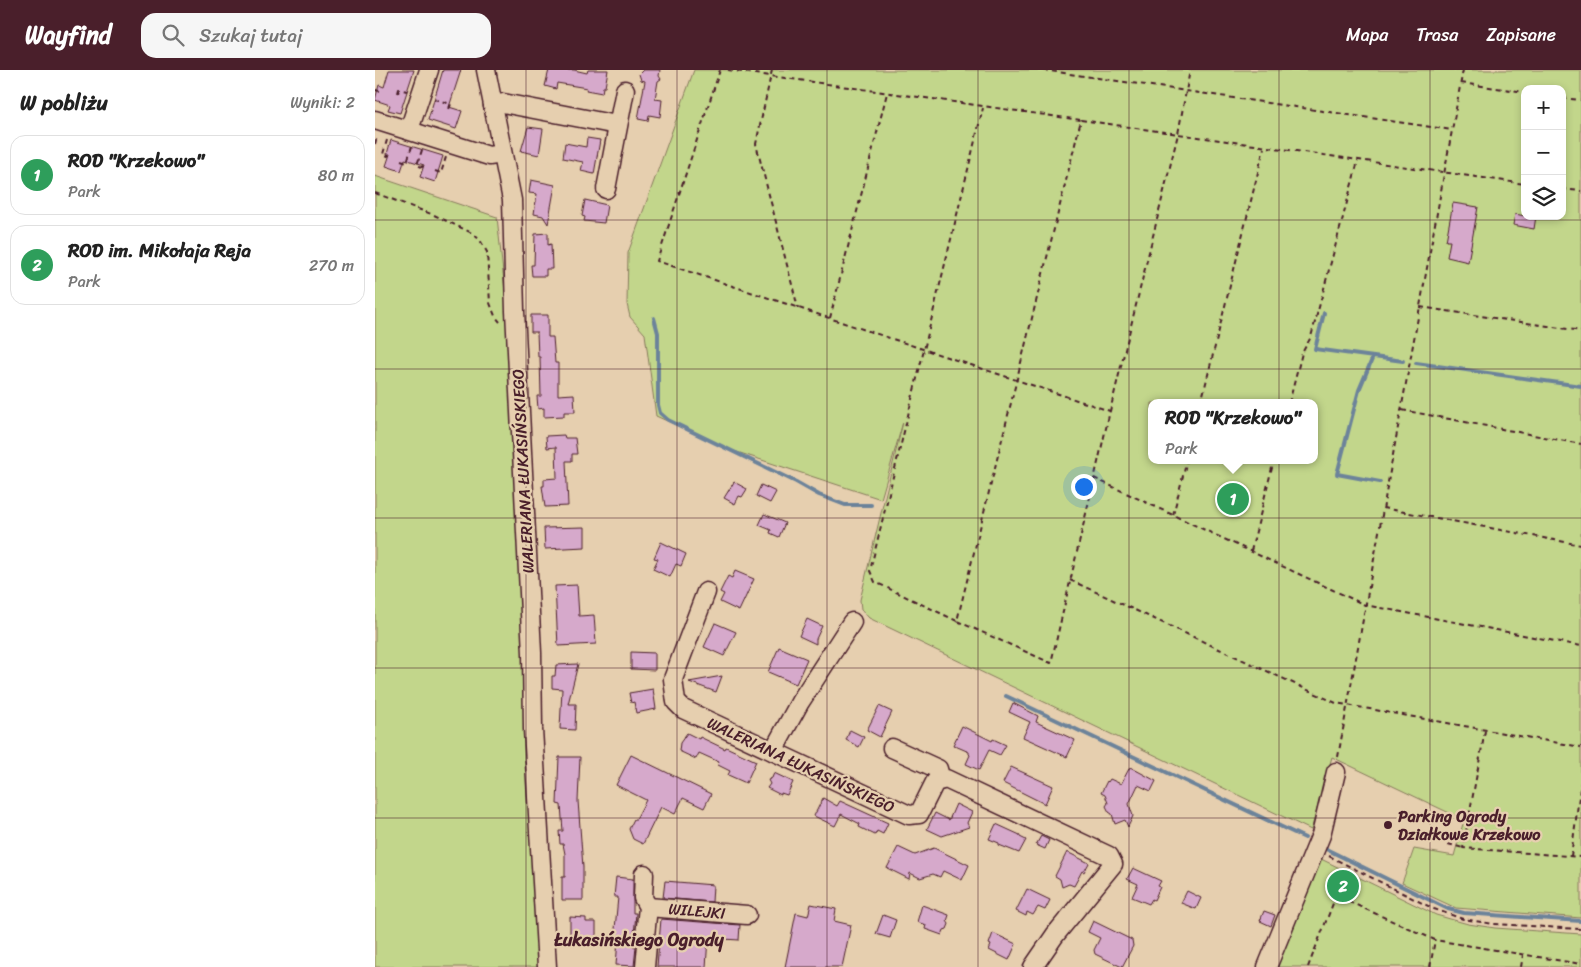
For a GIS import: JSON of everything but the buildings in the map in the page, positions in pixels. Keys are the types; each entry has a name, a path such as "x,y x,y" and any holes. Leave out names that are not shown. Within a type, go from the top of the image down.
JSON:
{"street":[{"path":"411,138 429,70"},
{"name":"WALERIANA ŁUKASIŃSKIEGO","path":"486,70 512,200 532,653 533,729 547,967"},
{"path":"605,189 625,90"},
{"path":"493,106 503,103 617,125"},
{"path":"375,120 411,138 489,156 503,154"},
{"name":"WALERIANA ŁUKASIŃSKIEGO","path":"706,592 673,679 676,702 683,709 909,816 919,814 935,782 941,780"},
{"path":"773,751 800,702 852,622"},
{"path":"893,748 938,770 941,780 946,779 1109,856 1113,864 1055,935 1033,967"},
{"path":"1267,967 1316,849 1325,822 1336,772"},
{"name":"WILEJKI","path":"644,874 643,898 648,907 645,936 647,945 645,967"},
{"name":"WILEJKI","path":"648,907 747,915"}],"path":[{"path":"720,70 657,261 1110,410"},
{"path":"728,70 1521,183"},
{"path":"772,70 756,144 798,308"},
{"path":"1043,70 1452,130"},
{"path":"984,106 870,571 875,582 1051,663 1110,410 1178,134 1190,70"},
{"path":"1336,772 1346,705 1463,70"},
{"path":"1461,84 1521,92"},
{"path":"375,90 380,91"},
{"path":"829,318 887,93"},
{"path":"1566,98 1581,100"},
{"path":"434,99 451,104 449,109"},
{"path":"957,621 1081,120"},
{"path":"388,138 383,154 387,156 388,154"},
{"path":"401,160 407,162 411,138"},
{"path":"1202,399 1264,147"},
{"path":"422,149 417,165 422,167 423,165"},
{"path":"435,171 441,173 446,156"},
{"path":"1290,399 1302,354 1311,337 1358,161"},
{"path":"1566,189 1581,191"},
{"path":"375,193 433,215 472,233 480,240 487,252 488,289 490,303 495,316 503,326 517,332"},
{"path":"1419,307 1581,331"},
{"path":"1401,410 1581,444"},
{"path":"1173,515 1186,464"},
{"path":"1251,551 1273,464"},
{"path":"1094,478 1365,605 1581,646"},
{"path":"1383,508 1581,545"},
{"path":"1070,580 1336,703 1581,747"},
{"path":"1463,848 1485,730"},
{"path":"1571,856 1581,782"},
{"path":"1448,844 1463,848 1581,856"},
{"path":"1316,849 1434,909 1463,919 1494,924 1581,929"},
{"path":"1308,967 1336,896 1435,940 1581,964"},
{"path":"1430,967 1435,940"},
{"path":"1521,967 1523,955"}],"green space":[{"path":"694,70 1581,70 1581,918 1456,908 1402,883 1414,849 1454,856 1464,820 1332,757 1311,830 869,618 861,609 860,600 903,422 881,499 731,450 656,416 645,334 630,317 627,304 628,253"},
{"path":"375,176 497,217 513,366 542,967 375,967"},
{"path":"1319,858 1436,915 1468,924 1495,928 1581,934 1581,967 1276,967"}],"waterway":[{"path":"1324,313 1315,349 1403,361"},
{"path":"654,318 658,333 658,405 660,413 668,420 819,495 845,505 871,505"},
{"path":"1373,357 1359,390 1337,474 1380,482"},
{"path":"1416,363 1581,386"},
{"path":"1006,696 1305,838"},
{"path":"1324,848 1448,909 1464,913 1581,921"}],"place":[{"name":"ROD \"Krzekowo\"","path":"1233,499"},
{"name":"Parking Ogrody Działkowe Krzekowo","path":"1388,825"},
{"name":"ROD im. Mikołaja Reja","path":"1343,886"}],"district":[{"name":"Łukasińskiego Ogrody","path":"639,940"}]}
